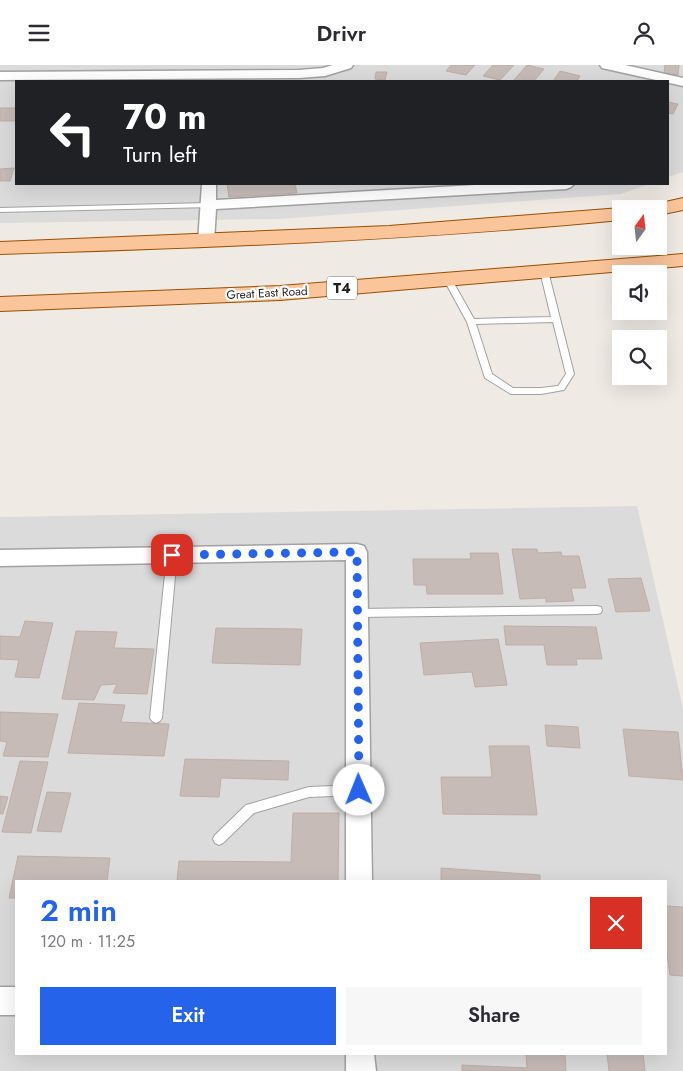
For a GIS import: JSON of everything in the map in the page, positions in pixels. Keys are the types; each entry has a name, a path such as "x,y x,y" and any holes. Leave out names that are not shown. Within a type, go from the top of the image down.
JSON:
{"main road":[{"path":"668,207 683,204"},
{"path":"0,248 206,243 396,232 612,215"},
{"name":"Great East Road","path":"0,304 280,293 678,261"}],"street":[{"path":"0,76 48,70 217,78 314,73 335,70 346,65"},
{"path":"607,65 683,82"},
{"path":"206,243 209,185"},
{"path":"208,205 403,188 525,185"},
{"path":"0,558 357,552 359,880"},
{"path":"0,1001 15,1001"},
{"path":"360,1055 360,1071"}],"lane":[{"path":"0,209 208,205"},
{"path":"448,280 471,322 488,376 511,391 542,391 561,388 570,374 544,271"},
{"path":"471,322 555,319"},
{"path":"156,719 172,555"},
{"path":"357,613 597,610"},
{"path":"218,839 250,809 309,792 359,790"}],"shaded area":[{"path":"0,65 683,65 683,172 669,177 669,80 15,80 15,185 646,185 621,194 278,219 0,223"},
{"path":"637,506 683,708 683,1071 0,1071 0,517"}],"building":[{"path":"451,65 475,65 466,75 446,71"},
{"path":"493,65 514,65 500,80 483,76"},
{"path":"527,65 544,69 535,80 514,80"},
{"path":"665,65 679,65 678,75 664,73"},
{"path":"560,71 580,76 578,80 554,80"},
{"path":"376,72 387,72 385,80 375,79"},
{"path":"669,102 678,104 673,114 669,113"},
{"path":"0,108 15,108 15,121 0,121"},
{"path":"14,168 10,181 0,181 0,169"},
{"path":"227,185 295,185 297,193 229,197"},
{"path":"512,549 537,549 538,553 561,552 562,556 579,556 586,588 571,588 574,601 546,602 546,598 520,599"},
{"path":"470,553 498,553 503,594 427,594 426,585 414,585 413,559 471,559"},
{"path":"641,578 650,611 616,612 608,579"},
{"path":"25,621 53,623 39,678 15,677 19,660 0,659 0,636 20,637"},
{"path":"504,626 596,627 602,659 576,659 577,665 547,665 544,645 506,645"},
{"path":"216,628 302,629 300,665 212,663"},
{"path":"76,631 117,632 114,648 154,649 147,694 113,693 117,684 101,685 94,700 62,699"},
{"path":"498,639 507,685 475,687 472,672 424,675 420,643"},
{"path":"79,703 125,705 121,722 169,724 164,756 68,753"},
{"path":"0,712 58,714 48,757 3,756 7,742 0,741"},
{"path":"545,725 578,727 580,748 547,746"},
{"path":"623,729 678,732 683,780 629,776"},
{"path":"489,746 529,746 537,815 443,814 441,777 492,777"},
{"path":"185,759 289,761 288,780 221,778 219,797 180,796"},
{"path":"20,761 48,762 31,833 2,832"},
{"path":"47,792 71,793 61,832 37,831"},
{"path":"0,796 8,797 3,814 0,814"},
{"path":"293,813 339,813 338,880 177,880 179,861 291,862"},
{"path":"18,856 110,858 107,880 15,880 15,898 9,898"},
{"path":"441,868 540,875 540,880 441,880"},
{"path":"667,906 683,907 683,976 670,975 667,953"},
{"path":"526,1055 565,1055 566,1071 462,1071 462,1065 527,1068"},
{"path":"607,1055 643,1055 645,1071 609,1071"}],"route":[{"path":"172,555 357,552 359,790"}]}
